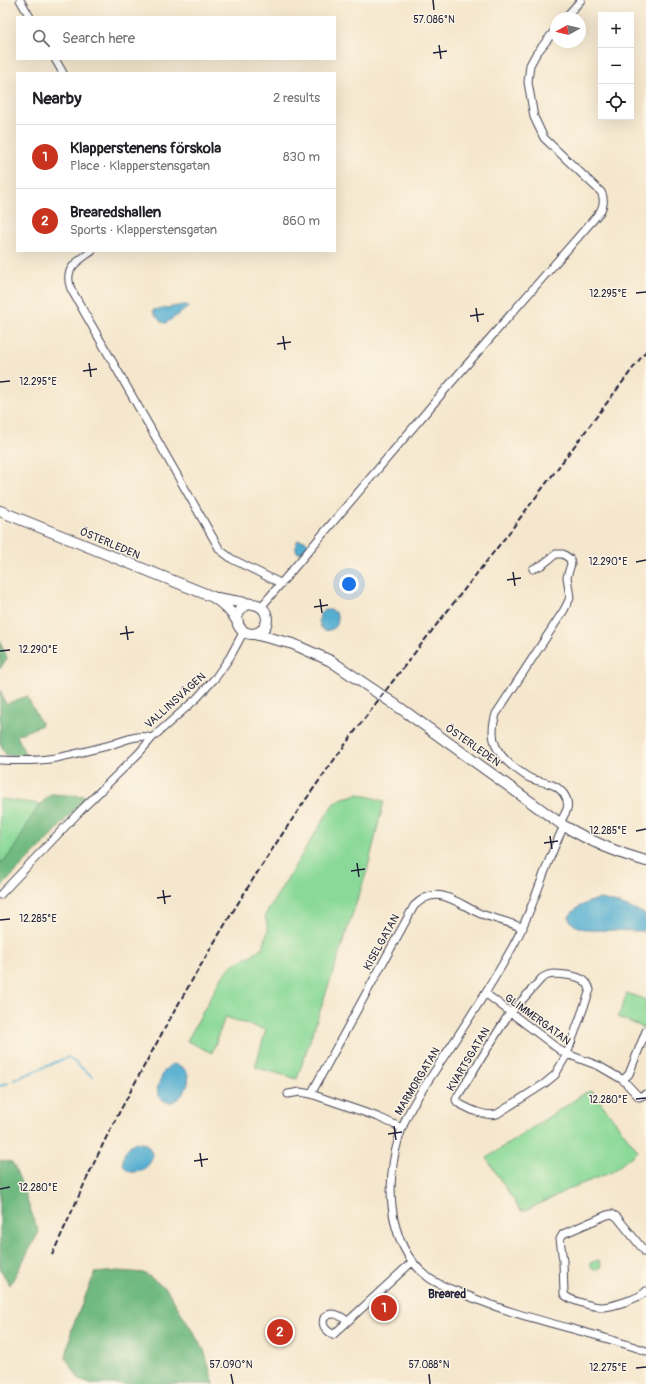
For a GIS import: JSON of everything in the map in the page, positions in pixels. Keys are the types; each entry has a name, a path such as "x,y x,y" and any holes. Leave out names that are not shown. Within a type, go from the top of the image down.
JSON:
{"main road":[{"name":"ÖSTERLEDEN","path":"0,511 211,597 222,602 232,612 244,631 289,642"},
{"name":"ÖSTERLEDEN","path":"211,597 257,605 265,611 271,626 276,633 289,642 331,661 360,680 501,779 532,804 562,825 580,836 615,851 646,861"},
{"path":"238,622 239,611 245,606 257,605"},
{"path":"254,634 263,629 267,623 267,617"}],"street":[{"path":"20,0 29,16"},
{"path":"570,12 581,0"},
{"path":"257,605 280,583 600,212 603,201 601,192 544,138 534,116 528,82 529,70 536,54 550,36"},
{"path":"56,60 62,72"},
{"path":"91,252 75,264 68,275 69,284 74,296 220,550 232,558 280,583"},
{"name":"MARMORGATAN","path":"533,570 556,554 566,555 570,559 567,577 570,598 564,610 496,714 493,723 493,736 498,751 507,762 531,779 559,789 564,796 567,808 523,928 496,976 410,1110 402,1128 394,1160 392,1198 397,1229 403,1245 413,1261 429,1278 437,1283 489,1305 646,1351"},
{"name":"VALLINSVÄGEN","path":"0,760 19,761 47,759 76,753 135,737 147,736 152,738 197,698 216,677 230,657 244,631"},
{"path":"0,895 152,738"},
{"name":"KISELGATAN","path":"311,1094 414,906 420,900 433,894 442,895 452,898 482,914 523,928"},
{"path":"511,1012 538,983 548,975 565,975 583,979 587,982 590,990 567,1054"},
{"name":"GLIMMERGATAN","path":"485,993 567,1054 599,1066 623,1080 639,1097 646,1094"},
{"name":"KVARTSGATAN","path":"511,1012 457,1097 456,1100 458,1103 483,1114 497,1114 551,1080 559,1070 567,1054"},
{"path":"623,1080 629,1074 646,1031"},
{"path":"288,1094 300,1092 311,1094 378,1117 402,1128"},
{"path":"646,1253 617,1217 612,1214 563,1234 560,1239 563,1261 564,1294 569,1299 602,1307 638,1297 646,1291"},
{"path":"347,1321 338,1314 330,1314 324,1318 323,1325 326,1330 333,1335 413,1261"}],"green space":[{"path":"0,641 7,658 0,669"},
{"path":"0,690 6,704 27,696 42,725 17,735 25,754 17,756 6,755 0,743"},
{"path":"51,794 86,796 54,833 0,888 0,863 9,855 35,812"},
{"path":"359,794 384,801 367,871 297,1079 255,1067 266,1030 225,1017 212,1053 187,1041 221,978 232,965 250,956 263,947 268,930 265,915 333,804 343,798"},
{"path":"0,799 40,804 16,846 5,860 0,863"},
{"path":"627,993 646,1000 646,1023 644,1028 618,1017"},
{"path":"592,1091 638,1151 612,1172 566,1190 559,1195 524,1211 520,1210 487,1159 488,1157 585,1093"},
{"path":"0,1160 12,1162 39,1232 10,1285 0,1269"},
{"path":"599,1260 602,1267 593,1270 590,1263"},
{"path":"119,1271 144,1273 166,1288 204,1350 214,1384 93,1384 79,1379 66,1358 72,1328 95,1273"}],"water":[{"path":"184,305 189,307 166,323 161,322 153,312 153,310"},
{"path":"298,540 306,541 309,544 299,553 296,551 296,543"},
{"path":"325,610 331,610 336,613 338,618 337,625 333,629 325,631 321,628 319,621 320,614"},
{"path":"601,899 614,902 646,914 646,931 589,930 572,923 569,917 578,907 587,902"},
{"path":"173,1064 186,1071 188,1083 186,1090 182,1095 170,1103 159,1096 158,1086 164,1071"},
{"path":"136,1142 146,1144 151,1152 152,1159 142,1170 136,1172 129,1171 125,1168 123,1160 127,1149"}],"waterway":[{"path":"14,1080 68,1057 93,1077"},
{"path":"0,1086 8,1083"}],"railway":[{"path":"52,1255 109,1132 146,1063 203,961 292,819 413,654 508,534 646,351"}],"place":[{"name":"Klapperstenens förskola","path":"384,1308"},
{"name":"Brearedshallen","path":"280,1332"}],"district":[{"name":"Breared","path":"447,1294"}]}
